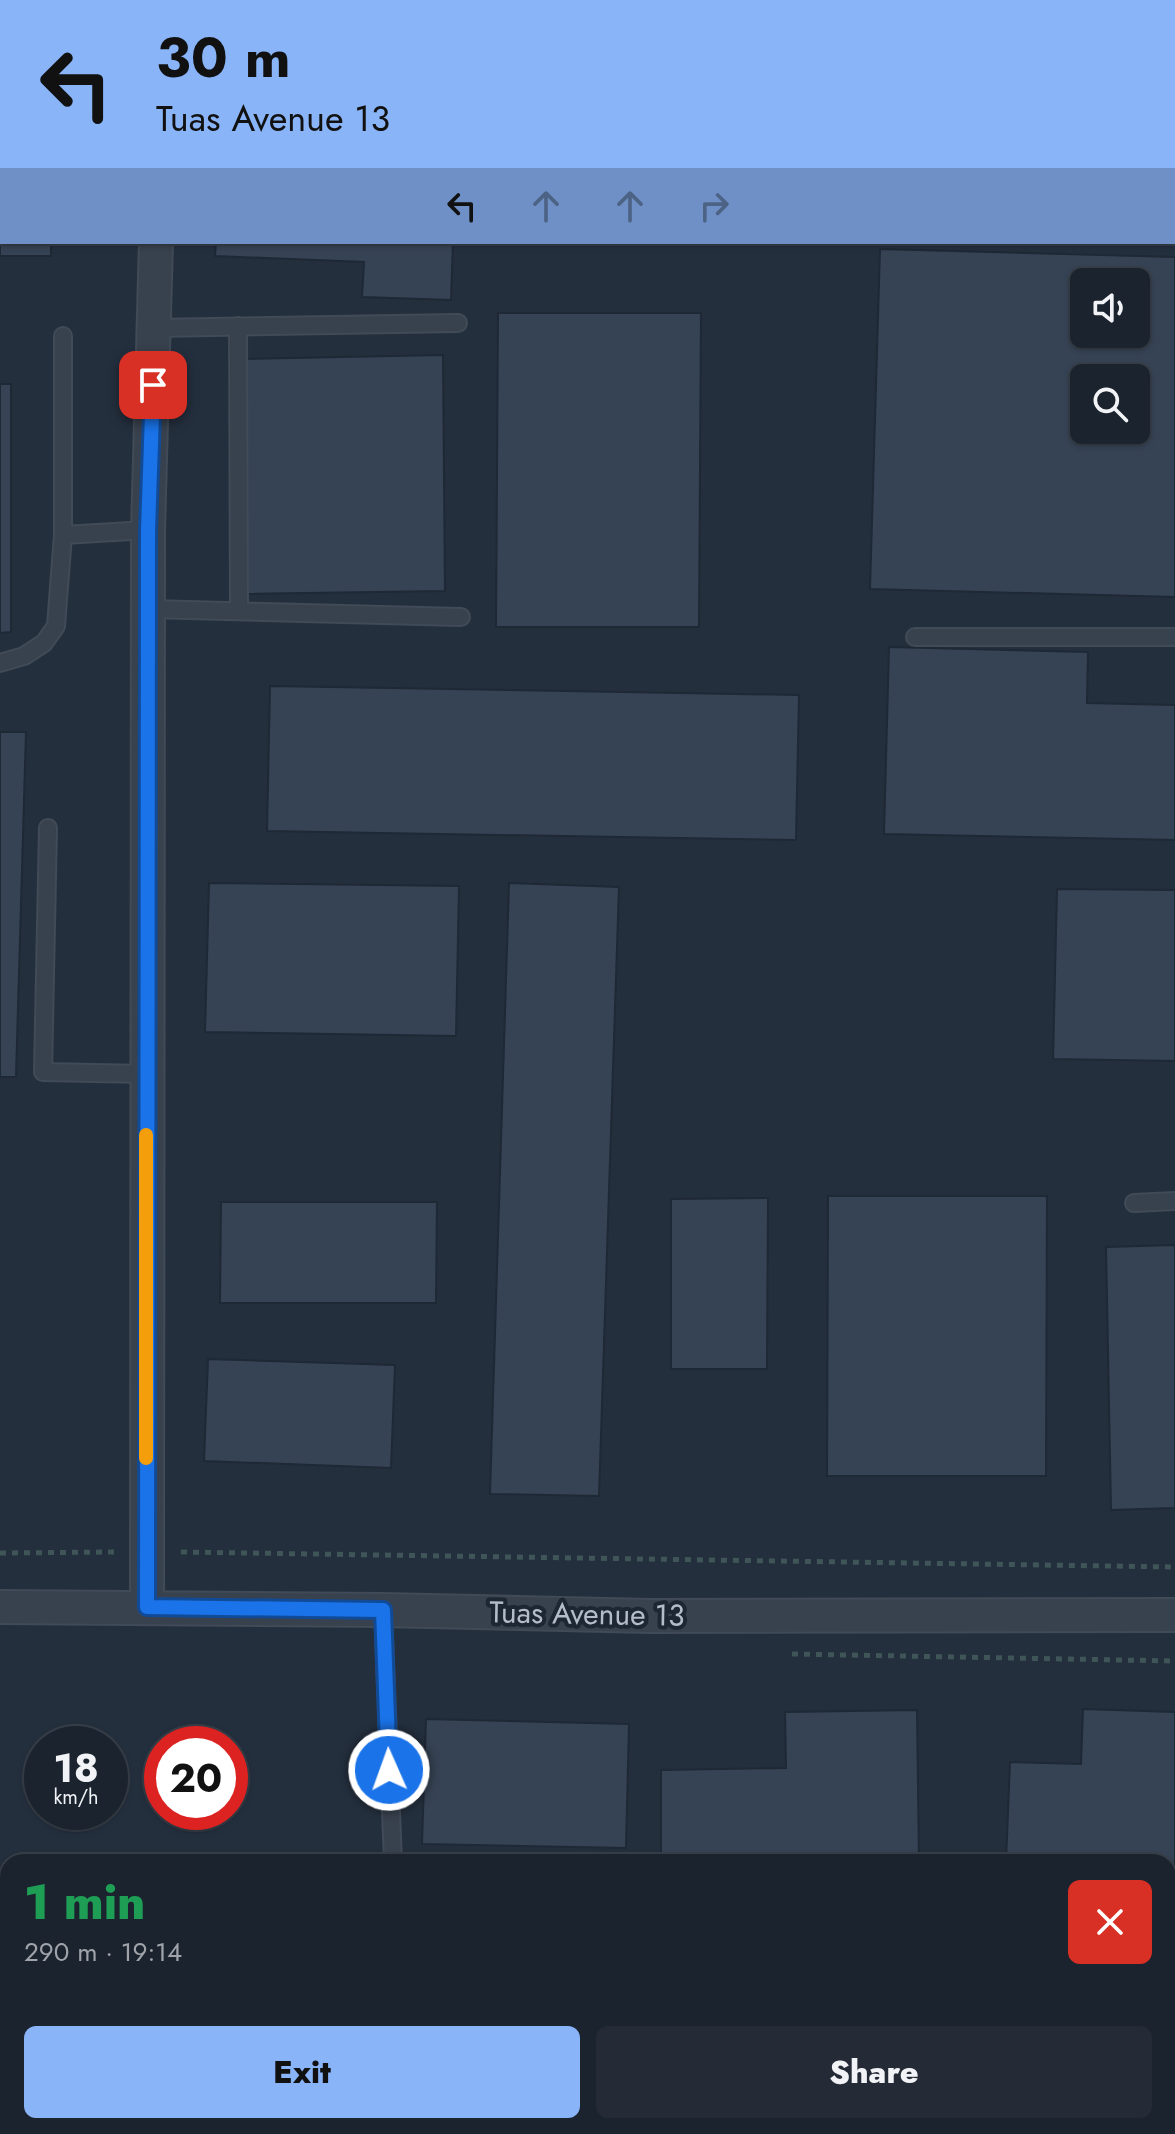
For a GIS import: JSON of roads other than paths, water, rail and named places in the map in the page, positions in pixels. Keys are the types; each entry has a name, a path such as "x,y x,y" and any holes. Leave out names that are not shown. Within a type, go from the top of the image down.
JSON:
{"street":[{"path":"147,1607 148,530 156,244"},
{"name":"Tuas Avenue 13","path":"0,1607 650,1616 1175,1615"}],"lane":[{"path":"155,328 458,323"},
{"path":"238,326 239,611"},
{"path":"0,663 24,656 44,643 56,626 63,535 63,336"},
{"path":"63,535 148,530"},
{"path":"148,609 461,617"},
{"path":"915,637 1175,637"},
{"path":"48,828 43,1072 146,1074"},
{"path":"1134,1203 1175,1201"},
{"path":"383,1610 393,1854"}]}
